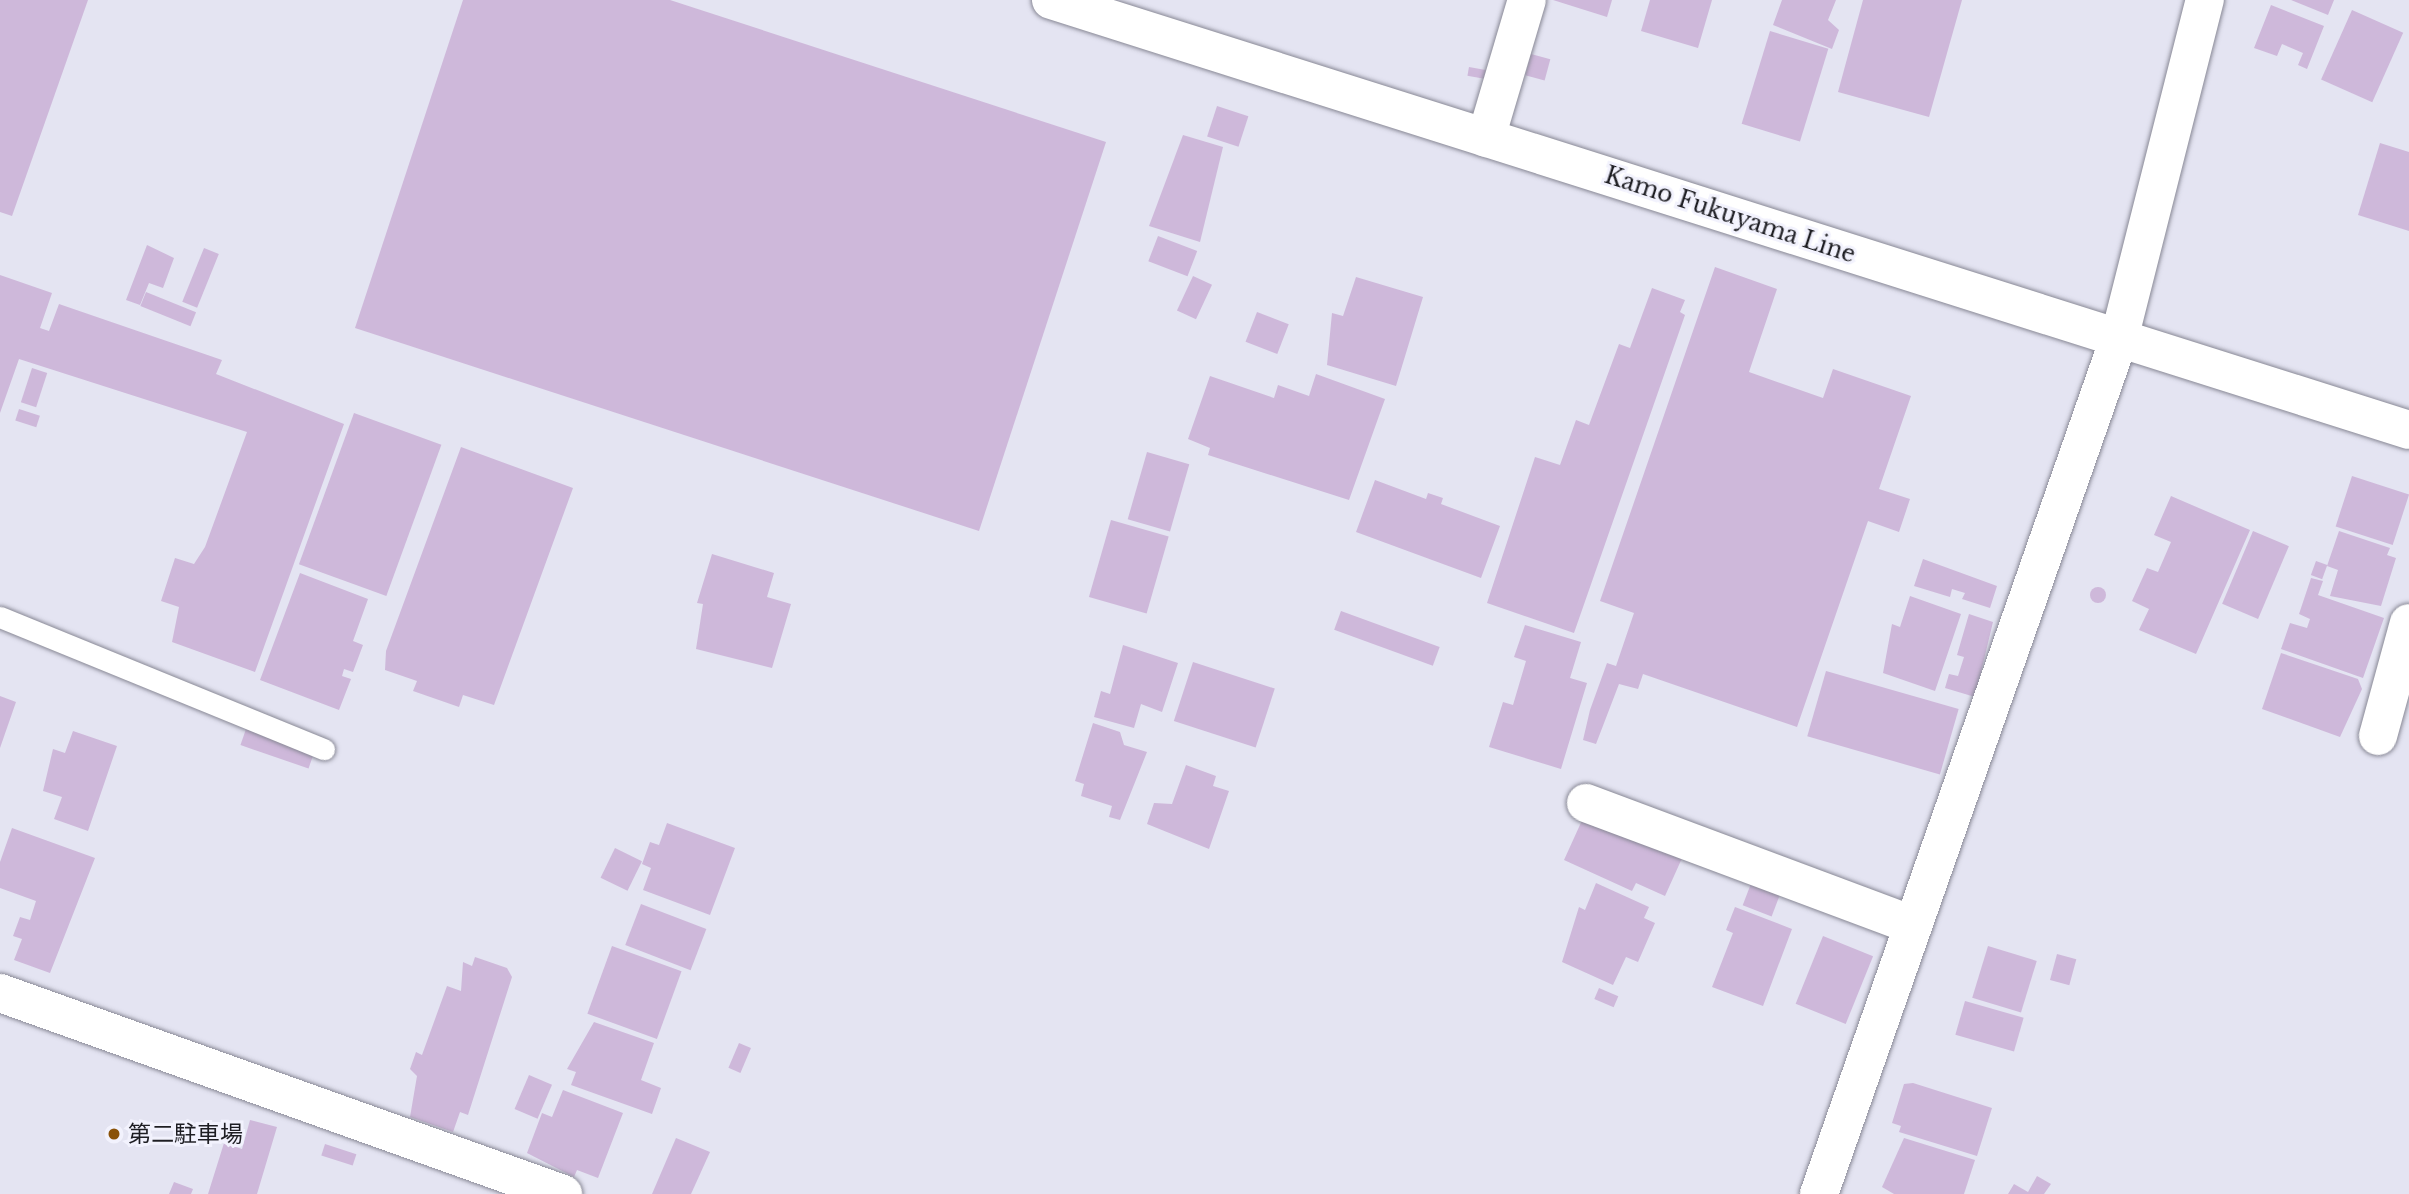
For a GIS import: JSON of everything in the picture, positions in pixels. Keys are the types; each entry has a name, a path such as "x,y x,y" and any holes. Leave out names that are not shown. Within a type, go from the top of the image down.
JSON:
{"street":[{"name":"Kamo Fukuyama Line","path":"1051,0 2409,430"},
{"path":"1486,138 1527,0"},
{"path":"1819,1194 2119,339 2205,0"},
{"path":"2378,737 2409,623"},
{"path":"1586,803 1913,925"},
{"path":"0,993 563,1194"}],"lane":[{"path":"0,617 324,749"}],"building":[{"path":"0,0 88,0 12,216 0,212"},
{"path":"463,0 670,0 1106,142 979,531 355,328"},
{"path":"1553,0 1612,0 1607,17"},
{"path":"1650,0 1712,0 1698,48 1641,31"},
{"path":"1782,0 1836,0 1828,20 1839,30 1832,49 1773,25"},
{"path":"1863,0 1962,0 1929,117 1838,92"},
{"path":"2291,0 2334,0 2328,15"},
{"path":"2271,5 2324,26 2307,69 2298,65 2303,53 2282,44 2277,56 2254,48"},
{"path":"2352,10 2403,33 2372,102 2321,79"},
{"path":"1770,31 1828,49 1800,142 1742,124"},
{"path":"1531,54 1550,59 1545,80 1525,75"},
{"path":"1469,67 1486,70 1484,79 1467,76"},
{"path":"1217,106 1248,116 1238,147 1207,136"},
{"path":"1183,135 1223,147 1200,242 1149,226"},
{"path":"2380,143 2409,152 2409,231 2358,215"},
{"path":"1158,236 1197,251 1188,276 1148,261"},
{"path":"147,245 174,258 163,288 149,283 140,305 126,300"},
{"path":"204,248 219,254 197,308 182,302"},
{"path":"1715,267 1777,289 1749,372 1823,398 1833,369 1911,396 1879,489 1910,499 1899,532 1868,521 1797,727 1643,674 1638,689 1619,684 1596,744 1583,740 1590,710 1607,663 1616,666 1634,613 1600,601"},
{"path":"0,275 52,293 40,328 49,331 59,304 222,360 216,374 344,424 255,672 172,642 179,607 161,601 175,558 194,564 205,547 247,432 19,359 0,413"},
{"path":"1193,276 1212,285 1196,319 1177,310"},
{"path":"1356,277 1423,297 1396,386 1327,365 1332,313 1343,316"},
{"path":"1652,288 1685,300 1680,312 1685,315 1574,633 1487,603 1535,457 1560,465 1576,420 1589,425 1619,344 1630,348"},
{"path":"146,292 196,312 190,326 140,306"},
{"path":"1257,312 1289,324 1277,354 1246,342"},
{"path":"32,368 47,373 36,407 21,402"},
{"path":"1316,374 1385,399 1349,500 1208,455 1210,448 1188,439 1210,376 1274,398 1278,385 1309,396"},
{"path":"19,409 40,416 36,427 15,420"},
{"path":"354,413 441,445 386,596 299,564"},
{"path":"461,447 573,488 494,705 463,695 459,707 413,691 417,681 385,670 386,651"},
{"path":"1147,452 1189,464 1170,531 1128,519"},
{"path":"2352,476 2409,495 2393,545 2336,526"},
{"path":"1375,480 1426,499 1428,493 1443,498 1441,504 1500,526 1481,578 1356,532"},
{"path":"2171,496 2250,530 2196,654 2139,630 2149,609 2132,601 2147,568 2158,572 2171,542 2154,535"},
{"path":"1111,520 1169,537 1147,613 1089,597"},
{"path":"2253,531 2289,546 2258,619 2222,604"},
{"path":"2339,531 2390,548 2387,555 2396,558 2381,606 2330,596 2338,570 2327,566"},
{"path":"712,554 774,573 767,597 791,604 772,668 696,649 703,604 697,603"},
{"path":"1923,559 1997,586 1990,608 1962,599 1965,593 1952,589 1950,597 1914,586"},
{"path":"2316,561 2327,565 2322,579 2311,575"},
{"path":"300,573 368,599 353,641 363,645 353,672 344,669 342,676 351,679 339,710 260,680"},
{"path":"2311,578 2323,581 2318,595 2384,618 2363,678 2281,649 2290,623 2307,628 2310,619 2299,614"},
{"path":"2098,587 2104,589 2104,601 2098,603 2092,601 2090,595 2092,589"},
{"path":"1910,596 1961,614 1935,691 1883,673 1892,624 1900,627"},
{"path":"1341,611 1440,647 1433,666 1334,630"},
{"path":"1969,614 1993,622 1975,697 1945,688 1949,674 1958,676 1964,657 1957,655"},
{"path":"1525,625 1581,642 1570,678 1587,683 1561,769 1489,747 1503,702 1513,705 1526,661 1514,657"},
{"path":"1123,645 1178,663 1162,712 1141,704 1134,728 1094,717 1101,691 1110,694"},
{"path":"2281,653 2358,679 2362,689 2340,737 2262,709"},
{"path":"1193,662 1275,689 1256,748 1174,721"},
{"path":"1826,671 1959,709 1940,774 1807,736"},
{"path":"0,696 16,702 0,748"},
{"path":"1093,723 1120,732 1124,745 1147,752 1120,820 1109,817 1112,806 1081,796 1084,784 1075,781"},
{"path":"246,729 314,752 309,769 240,745"},
{"path":"73,731 117,746 88,831 54,819 62,797 43,791 53,749 65,753"},
{"path":"1186,765 1216,776 1213,786 1229,791 1209,849 1147,824 1154,803 1172,804"},
{"path":"1584,816 1683,856 1665,896 1636,883 1632,891 1564,860"},
{"path":"667,823 735,848 710,915 643,890 651,868 642,864 650,842 659,845"},
{"path":"12,828 95,858 50,973 14,960 22,939 13,936 20,917 30,920 36,901 0,888 0,862"},
{"path":"615,848 642,861 627,891 601,878"},
{"path":"1752,881 1781,892 1772,916 1743,905"},
{"path":"1596,883 1649,907 1644,918 1655,923 1638,962 1626,957 1613,985 1562,962 1579,907 1585,910"},
{"path":"641,904 706,929 691,970 625,945"},
{"path":"1735,907 1792,929 1763,1006 1712,987 1733,933 1726,930"},
{"path":"1823,936 1873,956 1846,1024 1796,1004"},
{"path":"612,946 682,971 657,1039 587,1014"},
{"path":"1988,946 2037,961 2021,1013 1972,998"},
{"path":"2057,954 2076,959 2069,985 2050,980"},
{"path":"475,957 507,968 512,977 468,1115 460,1112 453,1132 410,1117 417,1076 410,1069 416,1052 422,1055 447,986 461,991 463,962 472,966"},
{"path":"1599,988 1618,996 1614,1007 1594,999"},
{"path":"1965,1001 2024,1018 2014,1051 1955,1035"},
{"path":"594,1022 654,1043 641,1080 661,1088 652,1114 571,1085 576,1072 567,1069"},
{"path":"739,1043 751,1048 740,1073 728,1068"},
{"path":"529,1075 552,1085 538,1119 515,1109"},
{"path":"1913,1083 1992,1108 1977,1156 1899,1132 1901,1126 1892,1123 1904,1084"},
{"path":"563,1090 623,1113 598,1178 577,1170 574,1177 527,1153 542,1113 552,1117"},
{"path":"250,1120 277,1127 257,1194 208,1194 224,1143 242,1149"},
{"path":"676,1138 710,1152 691,1194 652,1194"},
{"path":"1904,1138 1975,1160 1964,1194 1894,1194 1882,1187"},
{"path":"325,1144 356,1154 353,1166 321,1155"},
{"path":"2037,1176 2051,1184 2044,1194 2008,1194 2014,1184 2028,1192"},
{"path":"174,1182 193,1189 191,1194 169,1194"}],"place":[{"name":"第二駐車場","path":"114,1134"}]}
